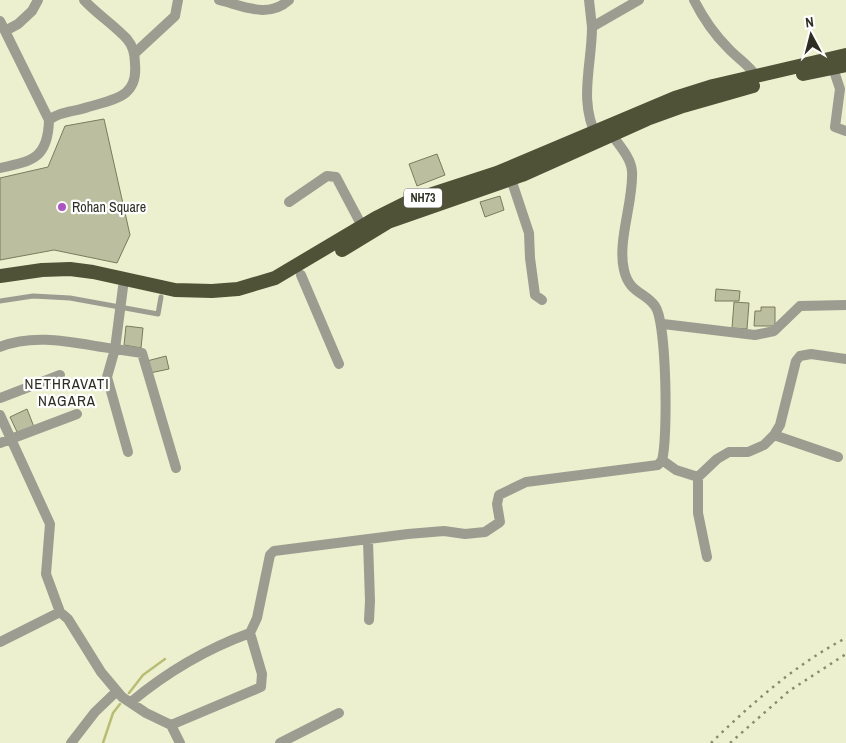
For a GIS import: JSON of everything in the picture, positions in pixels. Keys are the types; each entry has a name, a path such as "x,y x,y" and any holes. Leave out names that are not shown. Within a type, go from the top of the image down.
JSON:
{"highway":[{"name":"NH73","path":"0,285 42,279 69,278 123,287 161,297 212,300 239,298 278,286 301,275 388,222 511,179 602,136 675,98 756,76 846,55"},
{"name":"NH73","path":"0,276 42,270 70,269 93,272 175,290 212,291 238,289 282,274 362,226 408,202 497,173 683,106 839,66"}],"street":[{"path":"0,168 22,163 39,155 47,143 49,120 2,26 18,24 32,11 38,0"},
{"path":"49,120 57,113 74,112 108,101 126,93 133,86 136,70 135,53 128,40 101,18 84,0"},
{"path":"135,53 175,16 178,0"},
{"path":"219,0 262,11 279,9 289,0"},
{"path":"171,725 261,687 262,674 250,633 257,618 270,555 274,551 435,532 465,534 486,532 500,522 497,504 500,495 507,489 526,482 658,465 662,460 664,423 662,324 656,306 637,293 624,269 624,242 632,170 624,152 602,136 587,114 586,92 592,27 589,0"},
{"path":"592,27 639,0"},
{"path":"694,0 704,20 726,47 751,68 756,76"},
{"path":"839,66 840,89 835,127 846,131"},
{"path":"289,202 328,176 336,176 362,226"},
{"path":"511,179 529,233 535,295 542,300"},
{"path":"301,275 339,364"},
{"path":"123,287 115,349 107,376 128,452"},
{"path":"662,324 755,335 774,331 800,306 846,305"},
{"path":"0,347 8,343 43,339 142,353 176,468"},
{"path":"707,557 698,513 698,477 717,458 729,452 748,452 764,445 774,435 780,425 796,361 800,356 811,354 846,359"},
{"path":"0,398 60,375"},
{"path":"0,443 77,414"},
{"path":"0,416 50,524 46,574 60,612 68,619 101,672 117,690 146,713 171,725 180,743"},
{"path":"774,435 838,457"},
{"path":"662,460 676,470 698,477"},
{"path":"368,541 369,620"},
{"path":"0,642 60,612"},
{"path":"131,702 158,680 182,666 224,643 250,633"},
{"path":"71,743 95,712 117,690"},
{"path":"280,743 339,714"}],"lane":[{"path":"0,301 42,296 70,298 158,314 161,297"}],"building":[{"name":"Rohan Square","path":"104,119 130,235 117,263 54,250 0,260 0,178 48,167 65,126"},
{"path":"437,154 445,175 417,186 409,164"},
{"path":"500,196 504,210 485,217 480,202"},
{"path":"716,289 740,291 739,301 715,301"},
{"path":"734,302 749,303 747,329 732,328"},
{"path":"761,307 775,307 775,326 754,326 755,311 761,311"},
{"path":"126,326 143,328 141,348 124,345"},
{"path":"166,356 169,369 150,373 147,361"},
{"path":"27,409 34,427 18,434 10,417"}],"waterway":[{"path":"129,693 143,675 165,659"},
{"path":"103,743 113,713 120,704"}],"railway":[{"path":"711,743 792,672 827,648 846,638"},
{"path":"730,743 789,691 846,654"}],"place":[{"name":"Rohan Square","path":"62,207"}],"district":[{"name":"NETHRAVATI NAGARA","path":"67,392"}]}
